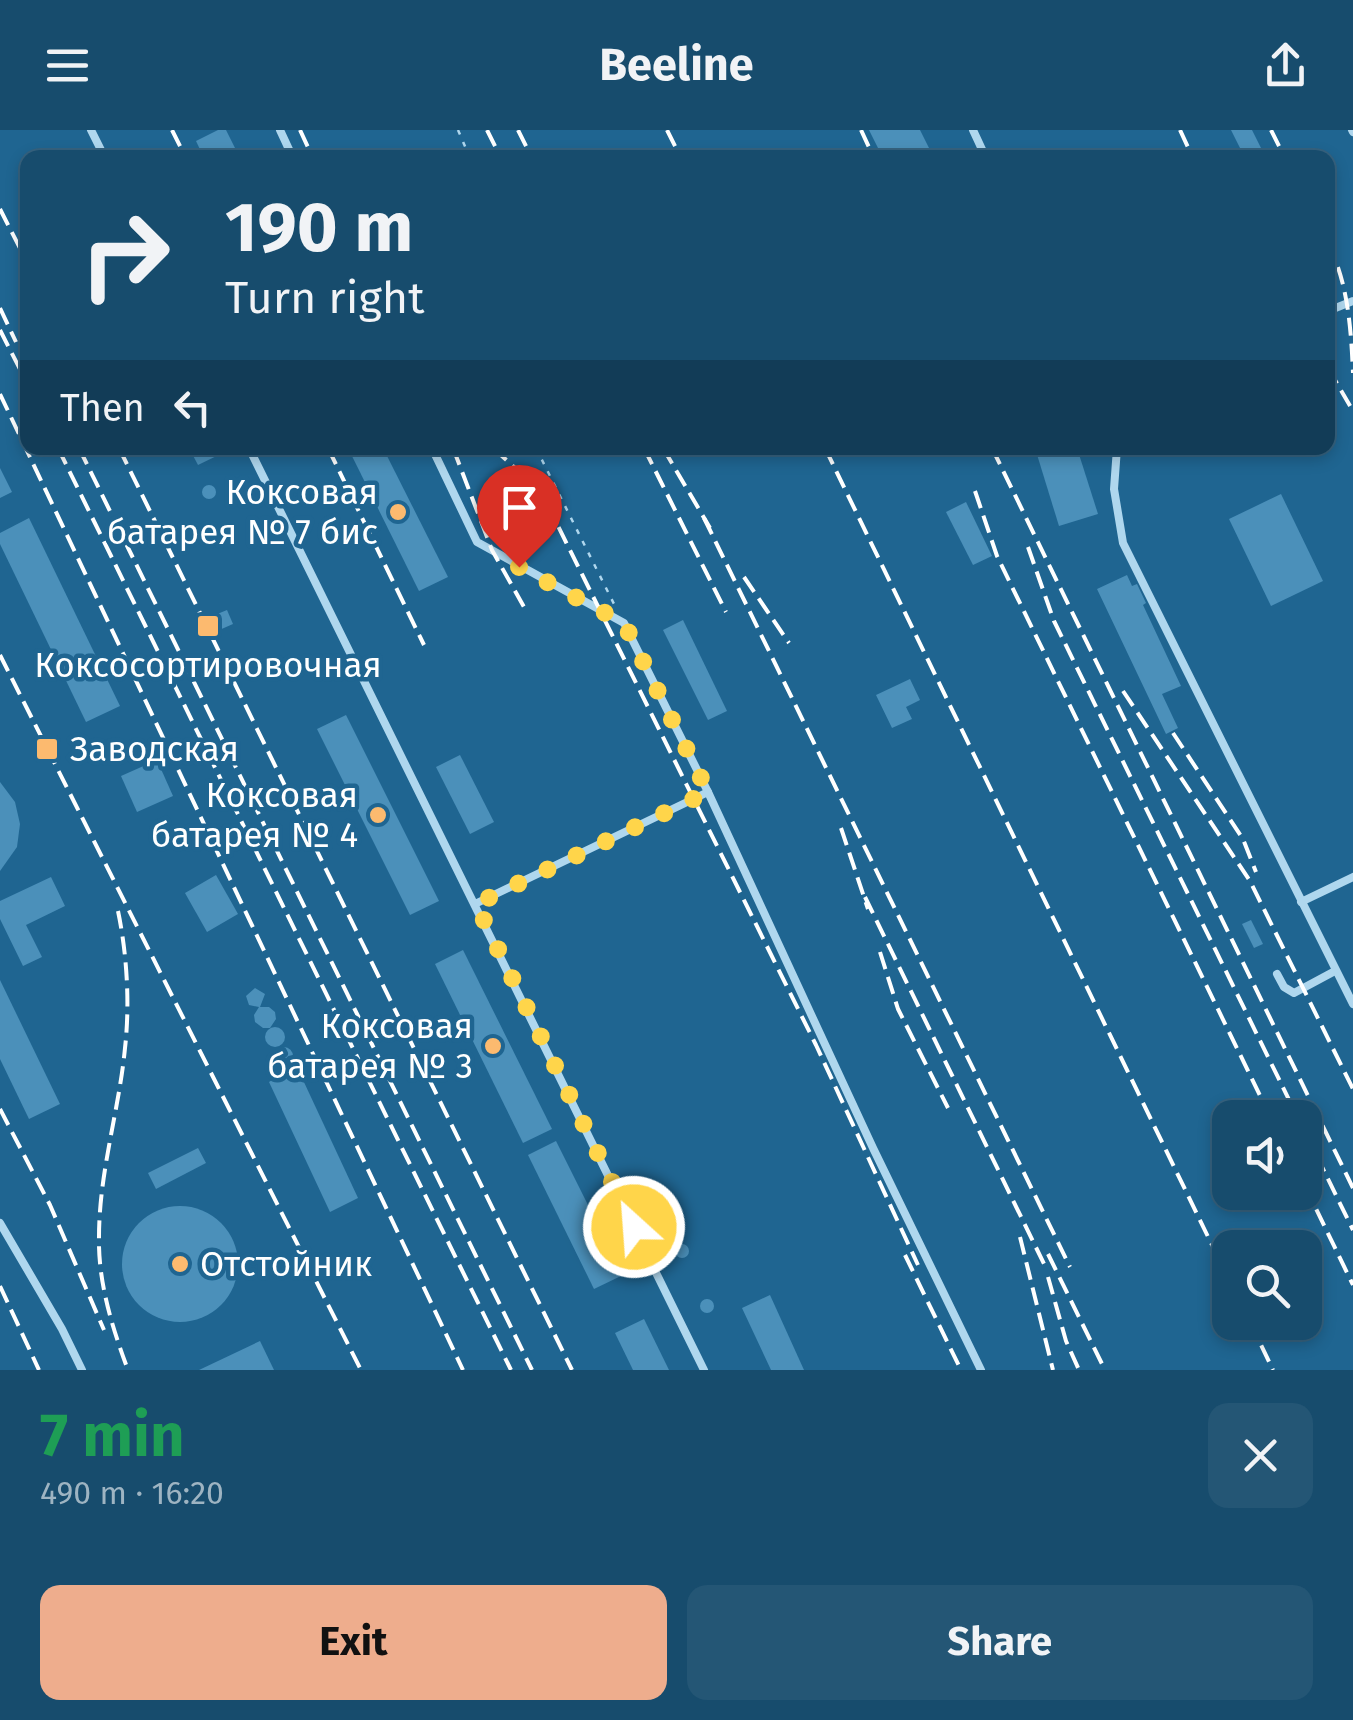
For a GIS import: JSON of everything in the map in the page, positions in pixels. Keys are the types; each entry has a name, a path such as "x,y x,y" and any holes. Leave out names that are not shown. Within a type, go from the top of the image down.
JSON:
{"lane":[{"path":"253,455 704,1370"},
{"path":"435,455 477,542 624,623 981,1370"},
{"path":"1116,455 1114,489 1123,543 1353,1004"},
{"path":"476,904 708,792"},
{"path":"1301,902 1353,877"},
{"path":"1277,974 1284,987 1294,992 1335,971"},
{"path":"0,1223 82,1370"}],"path":[{"path":"540,455 624,623"}],"building":[{"path":"226,130 236,150 200,150 196,141"},
{"path":"869,130 920,130 930,150 879,150"},
{"path":"1231,130 1252,130 1262,150 1241,150"},
{"path":"193,455 219,455 198,465"},
{"name":"Коксовая батарея № 7 бис","path":"351,455 387,455 448,577 419,591"},
{"path":"1037,455 1079,455 1098,514 1059,526"},
{"path":"0,468 12,492 0,498"},
{"path":"209,485 216,492 209,499 202,492"},
{"path":"1281,494 1323,581 1271,606 1229,519"},
{"path":"966,502 992,556 973,565 946,512"},
{"path":"29,518 120,706 86,722 0,544 0,533"},
{"path":"1127,575 1132,586 1137,584 1181,686 1162,694 1178,728 1166,734 1097,589"},
{"path":"227,610 233,624 217,631 210,617"},
{"path":"683,620 727,711 708,720 663,630"},
{"path":"910,679 920,700 906,707 912,719 892,728 876,695"},
{"name":"Коксовая батарея № 4","path":"346,715 439,901 410,915 317,729"},
{"path":"460,755 494,822 470,834 436,767"},
{"path":"157,760 173,796 137,812 121,776"},
{"path":"0,782 15,802 20,824 17,847 0,871"},
{"path":"216,875 238,914 207,932 185,893"},
{"path":"51,877 65,906 26,925 42,957 23,966 0,919 0,901"},
{"path":"1251,920 1263,944 1254,948 1242,924"},
{"name":"Коксовая батарея № 3","path":"463,950 552,1129 523,1143 435,964"},
{"path":"0,980 60,1104 29,1119 0,1059"},
{"path":"255,988 265,994 260,1007 275,1012 276,1019 270,1028 255,1022 259,1007 249,1005 246,996"},
{"path":"271,1027 279,1027 285,1037 279,1047 271,1047 265,1041 265,1033"},
{"path":"284,1047 291,1049 291,1063 284,1065 277,1063 275,1056 277,1049"},
{"path":"296,1065 358,1198 330,1212 269,1082"},
{"path":"556,1141 623,1275 594,1289 528,1155"},
{"path":"198,1148 206,1163 156,1189 148,1173"},
{"name":"Отстойник","path":"180,1206 202,1210 221,1223 234,1242 238,1264 234,1286 221,1305 202,1318 180,1322 158,1318 139,1305 126,1286 122,1264 126,1242 139,1223 158,1210"},
{"path":"682,1244 689,1251 682,1258 675,1251"},
{"path":"770,1295 804,1370 771,1370 742,1308"},
{"path":"707,1299 714,1306 707,1313 700,1306"},
{"path":"644,1319 669,1370 633,1370 615,1333"},
{"path":"260,1341 274,1370 199,1370"}],"railway":[{"path":"172,130 182,150"},
{"path":"300,130 309,150"},
{"path":"487,130 497,150"},
{"path":"518,130 528,150"},
{"path":"667,130 677,150"},
{"path":"861,130 870,150"},
{"path":"1180,130 1189,150"},
{"path":"1271,130 1281,150"},
{"path":"0,209 20,248"},
{"path":"1335,258 1344,290 1353,373"},
{"path":"0,308 16,342"},
{"path":"0,330 20,369"},
{"path":"1335,380 1353,411"},
{"path":"0,394 20,436"},
{"path":"29,455 463,1370"},
{"path":"61,455 511,1370"},
{"path":"82,455 532,1370"},
{"path":"122,455 572,1370"},
{"path":"331,455 424,645"},
{"path":"456,455 492,550 524,607"},
{"path":"501,455 533,484 557,524 816,1045 918,1265"},
{"path":"648,455 726,612"},
{"path":"667,455 710,528"},
{"path":"828,455 1212,1245"},
{"path":"995,455 1353,1188"},
{"path":"975,491 997,556 1262,1100"},
{"path":"704,518 1070,1267"},
{"path":"1028,547 1054,621 1289,1100"},
{"path":"744,577 789,643"},
{"path":"0,655 361,1370"},
{"path":"1123,691 1250,881 1353,1089"},
{"path":"1173,733 1243,839 1256,872"},
{"path":"841,828 868,909"},
{"path":"865,897 1047,1270"},
{"path":"118,911 127,979 127,1031 102,1189 99,1254 107,1304 128,1370"},
{"path":"880,952 898,1009 948,1108"},
{"path":"0,1109 50,1205 104,1330"},
{"path":"1322,1167 1353,1230"},
{"path":"1317,1210 1353,1285"},
{"path":"1020,1237 1053,1370"},
{"path":"1048,1254 1105,1370"},
{"path":"905,1255 961,1370"},
{"path":"1048,1277 1066,1341 1079,1370"},
{"path":"0,1286 39,1370"},
{"path":"1259,1340 1273,1370"}],"place":[{"name":"Коксовая батарея № 7 бис","path":"398,512"},
{"name":"Коксосортировочная","path":"208,626"},
{"name":"Заводская","path":"47,749"},
{"name":"Коксовая батарея № 4","path":"378,815"},
{"name":"Коксовая батарея № 3","path":"493,1046"},
{"name":"Отстойник","path":"180,1264"}],"route":[{"path":"519,567 624,623 708,792 476,904 634,1227"}]}
